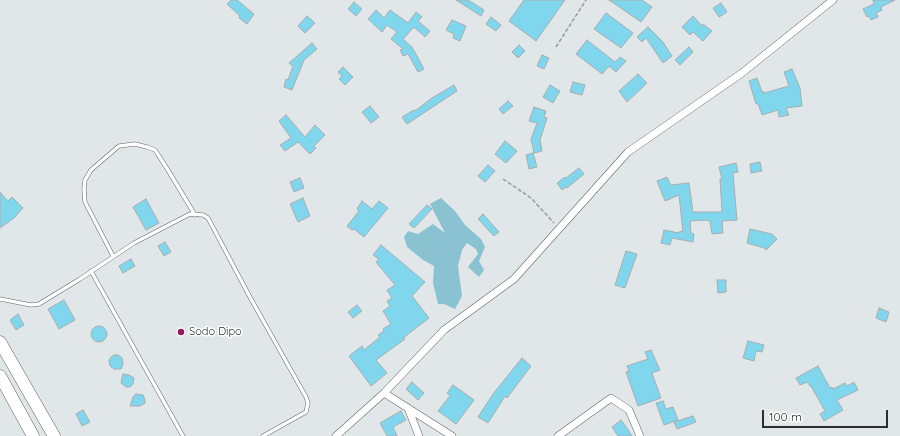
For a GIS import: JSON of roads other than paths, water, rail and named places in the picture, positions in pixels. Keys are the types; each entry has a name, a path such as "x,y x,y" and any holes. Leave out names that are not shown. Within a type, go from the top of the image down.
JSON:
{"highway":[{"path":"0,342 54,436"},
{"path":"0,376 33,436"}],"street":[{"path":"336,436 384,393 444,330 514,279 628,152 742,73 833,0"},
{"path":"384,393 452,436"},
{"path":"558,436 611,398 629,410 640,436"},
{"path":"408,408 419,436"}],"lane":[{"path":"113,256 85,202 84,189 85,180 91,170 119,146 135,144 155,150 195,215"},
{"path":"0,299 31,305 38,304 80,279 134,243 190,214 203,215 208,218 308,403 306,412 263,436"},
{"path":"91,271 183,436"}],"place":[{"name":"Sodo Dipo","path":"181,332"}]}
